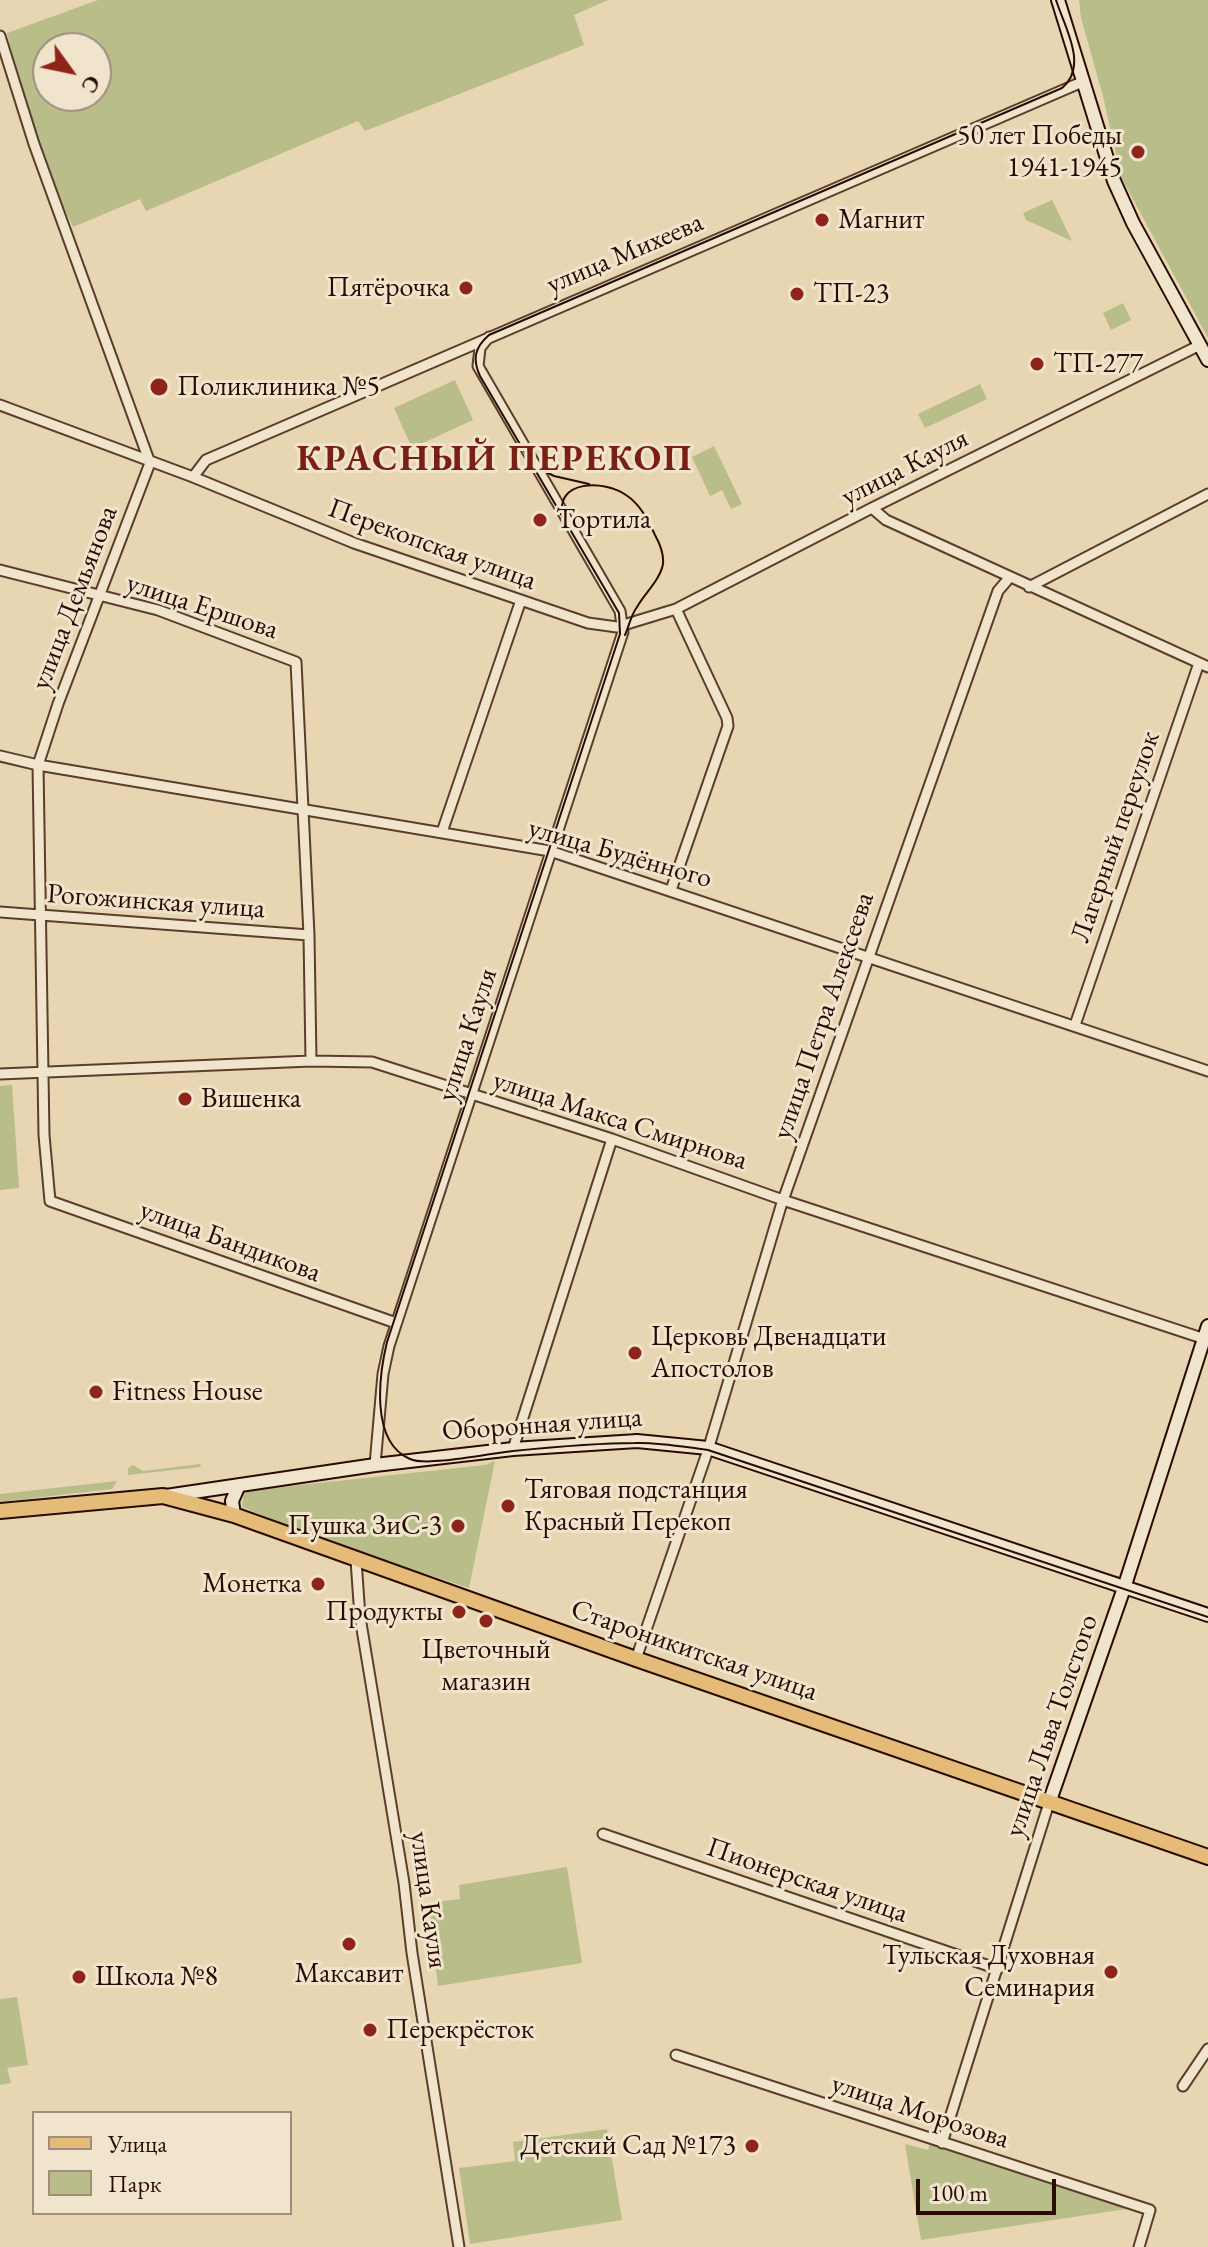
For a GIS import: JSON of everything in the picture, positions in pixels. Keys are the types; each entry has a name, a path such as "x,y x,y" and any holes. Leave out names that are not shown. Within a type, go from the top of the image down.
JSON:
{"main road":[{"path":"1058,0 1114,181 1133,223 1208,360"},
{"name":"улица Льва Толстого","path":"1049,1803 1207,1335"},
{"name":"Оборонная улица","path":"0,1511 163,1496 375,1465 513,1449 637,1441 708,1448 1208,1615"},
{"path":"234,1515 232,1501 239,1485"},
{"name":"Староникитская улица","path":"163,1496 234,1515 636,1659 1208,1857"}],"street":[{"path":"0,36 34,144 150,463"},
{"name":"улица Михеева","path":"193,477 206,460 1082,82"},
{"path":"489,337 478,353 478,366 625,623"},
{"name":"улица Кауля","path":"375,1465 383,1374 396,1323 625,623 676,609 1200,345"},
{"name":"Перекопская улица","path":"0,405 193,477 354,543 588,623 617,627 625,623"},
{"name":"улица Демьянова","path":"50,1201 42,1073 38,765 150,463"},
{"path":"1029,587 1208,494"},
{"path":"872,508 886,520 1204,665"},
{"name":"улица Ершова","path":"0,570 158,610 296,662 303,808"},
{"name":"улица Петра Алексеева","path":"636,1659 708,1448 783,1200 998,591 1010,577"},
{"path":"442,832 521,600"},
{"path":"671,890 728,726 676,609"},
{"name":"Лагерный переулок","path":"1075,1025 1204,665"},
{"name":"улица Будённого","path":"0,756 38,765 550,851 1208,1071"},
{"path":"303,808 311,1061"},
{"name":"Рогожинская улица","path":"0,912 309,935"},
{"name":"улица Макса Смирнова","path":"0,1074 311,1061 372,1062 612,1139 783,1200 1207,1335"},
{"path":"513,1449 612,1139"},
{"name":"улица Бандикова","path":"50,1201 396,1323"},
{"name":"улица Кауля","path":"356,1560 363,1639 459,2247"},
{"name":"улица Льва Толстого","path":"942,2143 1049,1803"},
{"name":"Пионерская улица","path":"603,1834 998,1969"},
{"path":"1183,2086 1208,2049"},
{"name":"улица Морозова","path":"676,2055 1150,2210 1139,2247"}],"green space":[{"path":"98,0 608,0 574,15 584,45 365,131 358,121 146,211 140,199 73,227 34,144 7,33"},
{"path":"1079,0 1208,0 1208,338 1121,177"},
{"path":"1052,200 1072,241 1026,220 1023,213"},
{"path":"1123,303 1131,320 1111,330 1103,313"},
{"path":"455,380 473,420 412,448 394,408"},
{"path":"980,384 987,399 925,428 918,414"},
{"path":"714,446 742,504 731,509 722,490 710,496 692,457"},
{"path":"12,1085 19,1188 0,1190 0,1086"},
{"path":"495,1461 469,1588 332,1543 242,1507 244,1491 485,1465"},
{"path":"200,1464 201,1467 128,1475 128,1468 133,1465 143,1471"},
{"path":"117,1481 112,1489 0,1502 0,1494"},
{"path":"567,1867 582,1963 438,1986 428,1903 460,1899 459,1885"},
{"path":"17,1997 28,2065 7,2068 11,2083 0,2085 0,1999"},
{"path":"607,2129 622,2220 470,2244 459,2168 515,2161 513,2142"},
{"path":"930,2143 1133,2208 921,2240 905,2144 928,2150"}],"tram line":[{"path":"1056,0 1069,33 1074,57 1074,69 1062,88 489,335 478,349 476,364 480,376 619,613 620,634 387,1342 380,1406 388,1438 397,1450 410,1459 444,1461 620,1443 653,1443 708,1450 1208,1617"},
{"path":"540,469 554,476 589,484"},
{"path":"563,517 562,505 566,495 573,489 594,485 626,495 649,524 661,549 663,564 656,581 635,610 625,635"}],"place":[{"name":"50 лет Победы 1941-1945","path":"1138,152"},
{"name":"Магнит","path":"822,220"},
{"name":"Пятёрочка","path":"466,288"},
{"name":"ТП-23","path":"797,294"},
{"name":"ТП-277","path":"1037,364"},
{"name":"Поликлиника №5","path":"159,387"},
{"name":"Тортила","path":"540,520"},
{"name":"Вишенка","path":"185,1099"},
{"name":"Церковь Двенадцати Апостолов","path":"635,1353"},
{"name":"Fitness House","path":"96,1392"},
{"name":"Тяговая подстанция Красный Перекоп","path":"508,1506"},
{"name":"Пушка ЗиС-3","path":"458,1526"},
{"name":"Монетка","path":"318,1584"},
{"name":"Продукты","path":"459,1612"},
{"name":"Цветочный магазин","path":"486,1621"},
{"name":"Максавит","path":"349,1944"},
{"name":"Тульская Духовная Семинария","path":"1111,1972"},
{"name":"Школа №8","path":"79,1977"},
{"name":"Перекрёсток","path":"370,2030"},
{"name":"Детский Сад №173","path":"752,2146"}],"district":[{"name":"КРАСНЫЙ ПЕРЕКОП","path":"495,460"}]}
